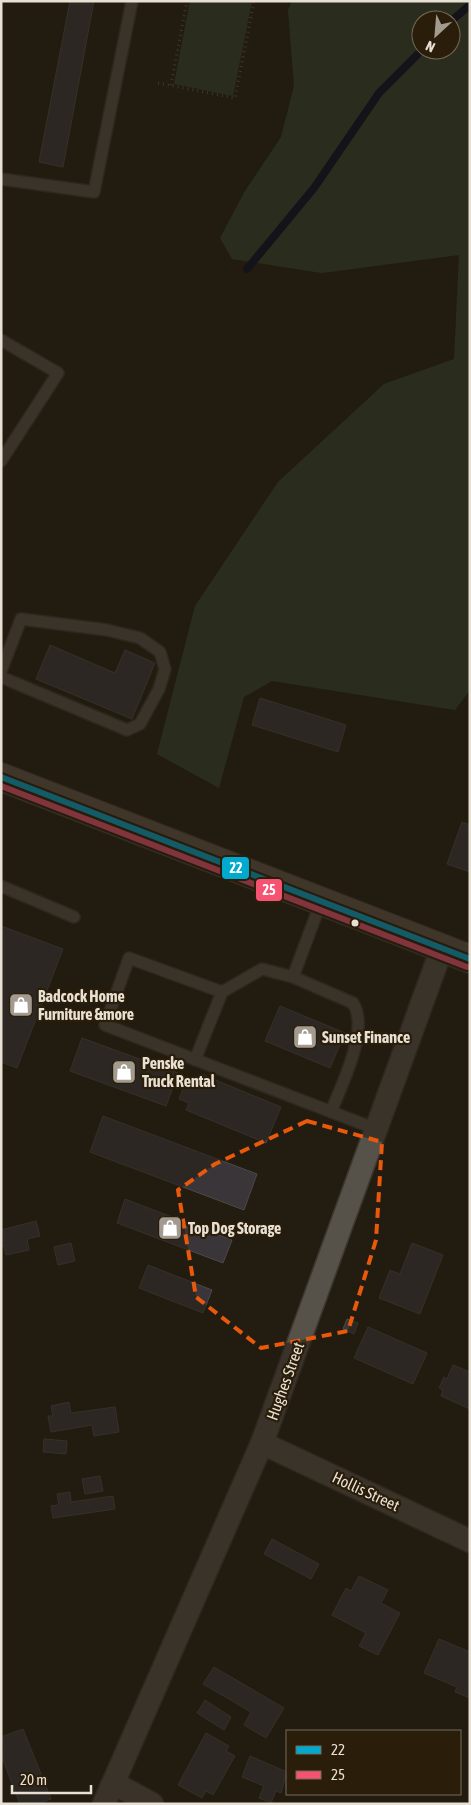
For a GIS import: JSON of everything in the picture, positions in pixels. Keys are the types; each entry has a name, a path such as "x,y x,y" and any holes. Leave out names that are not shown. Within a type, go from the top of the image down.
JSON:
{"highway":[{"path":"1,777 470,959"}],"street":[{"name":"Hughes Street","path":"107,1795 262,1443 442,948"},
{"name":"Hollis Street","path":"262,1443 470,1541"},
{"path":"107,1795 119,1786 152,1804"}],"lane":[{"path":"1,179 94,192 132,1"},
{"path":"1,340 58,373 1,461"},
{"path":"1,671 21,619 107,630 140,638 160,652 165,669 159,689 140,724 127,730 1,677"},
{"path":"1,886 74,917"},
{"path":"293,977 321,902"},
{"path":"222,992 129,958 106,1025 376,1130"},
{"path":"195,1060 222,992 262,969 293,977 353,1003 357,1010 359,1020 353,1055 331,1112"}],"path":[{"path":"171,85 187,1"},
{"path":"158,83 235,98 254,1"}],"highlighted area":[{"path":"307,1121 382,1142 376,1240 348,1331 261,1348 196,1297 178,1190 215,1164"}],"green space":[{"path":"190,1 252,1 233,96 174,84"},
{"path":"292,1 470,1 470,690 455,710 272,681 244,697 219,788 157,754 195,606 278,482 384,384 454,359 459,255 322,273 232,259 220,238 245,191 281,137 294,86 288,10"}],"building":[{"path":"70,1 94,1 63,167 39,162"},
{"path":"50,645 115,673 125,650 155,663 132,719 36,679"},
{"path":"260,698 346,725 338,752 252,725"},
{"path":"462,822 470,825 470,872 447,864"},
{"name":"Badcock Home Furniture &more","path":"1,926 63,949 17,1068 1,1062"},
{"name":"Sunset Finance","path":"280,1006 345,1033 330,1068 265,1041"},
{"name":"Penske Truck Rental","path":"82,1038 178,1073 166,1106 70,1071"},
{"path":"201,1074 281,1107 266,1143 186,1110 189,1103 179,1099 186,1081 197,1085"},
{"path":"103,1116 257,1174 244,1210 90,1152"},
{"path":"125,1199 232,1240 223,1263 117,1223"},
{"path":"36,1221 40,1236 27,1239 29,1250 6,1255 4,1246 1,1246 1,1230"},
{"path":"71,1243 75,1261 58,1265 54,1247"},
{"path":"412,1243 443,1255 420,1314 379,1298 390,1270 400,1274"},
{"path":"148,1265 212,1290 203,1313 139,1288"},
{"path":"347,1319 358,1323 354,1334 343,1329"},
{"path":"368,1327 427,1353 413,1384 354,1358"},
{"path":"453,1365 470,1372 470,1409 441,1396 443,1390 439,1388 444,1377 447,1379"},
{"path":"69,1402 71,1413 115,1407 119,1432 94,1436 92,1425 51,1432 48,1416 53,1416 51,1406"},
{"path":"44,1439 67,1441 66,1454 43,1452"},
{"path":"100,1476 103,1491 85,1494 82,1479"},
{"path":"70,1492 71,1502 113,1496 115,1509 53,1518 51,1506 59,1505 57,1494"},
{"path":"272,1539 319,1564 311,1579 264,1554"},
{"path":"359,1576 388,1590 381,1603 400,1613 378,1655 359,1646 366,1633 332,1615 346,1588 351,1591"},
{"path":"439,1639 470,1652 470,1698 455,1692 457,1687 424,1673"},
{"path":"214,1667 284,1708 266,1738 244,1725 251,1712 203,1684"},
{"path":"205,1700 231,1717 224,1730 197,1713"},
{"path":"23,1729 51,1799 38,1804 20,1804 1,1755 1,1737"},
{"path":"206,1733 229,1746 226,1751 235,1756 213,1795 206,1791 202,1798 178,1785"},
{"path":"250,1756 286,1772 281,1793 276,1791 271,1803 259,1798 264,1786 242,1777"}],"waterway":[{"path":"461,13 470,5"},
{"path":"247,269 314,188 379,93 412,60"}],"transit line":[{"name":"22","path":"1,777 470,959"},
{"name":"25","path":"1,786 467,967"}],"place":[{"name":"Badcock Home Furniture &more","path":"21,1005"},
{"name":"Sunset Finance","path":"305,1037"},
{"name":"Penske Truck Rental","path":"124,1072"},
{"name":"Top Dog Storage","path":"170,1228"}]}
